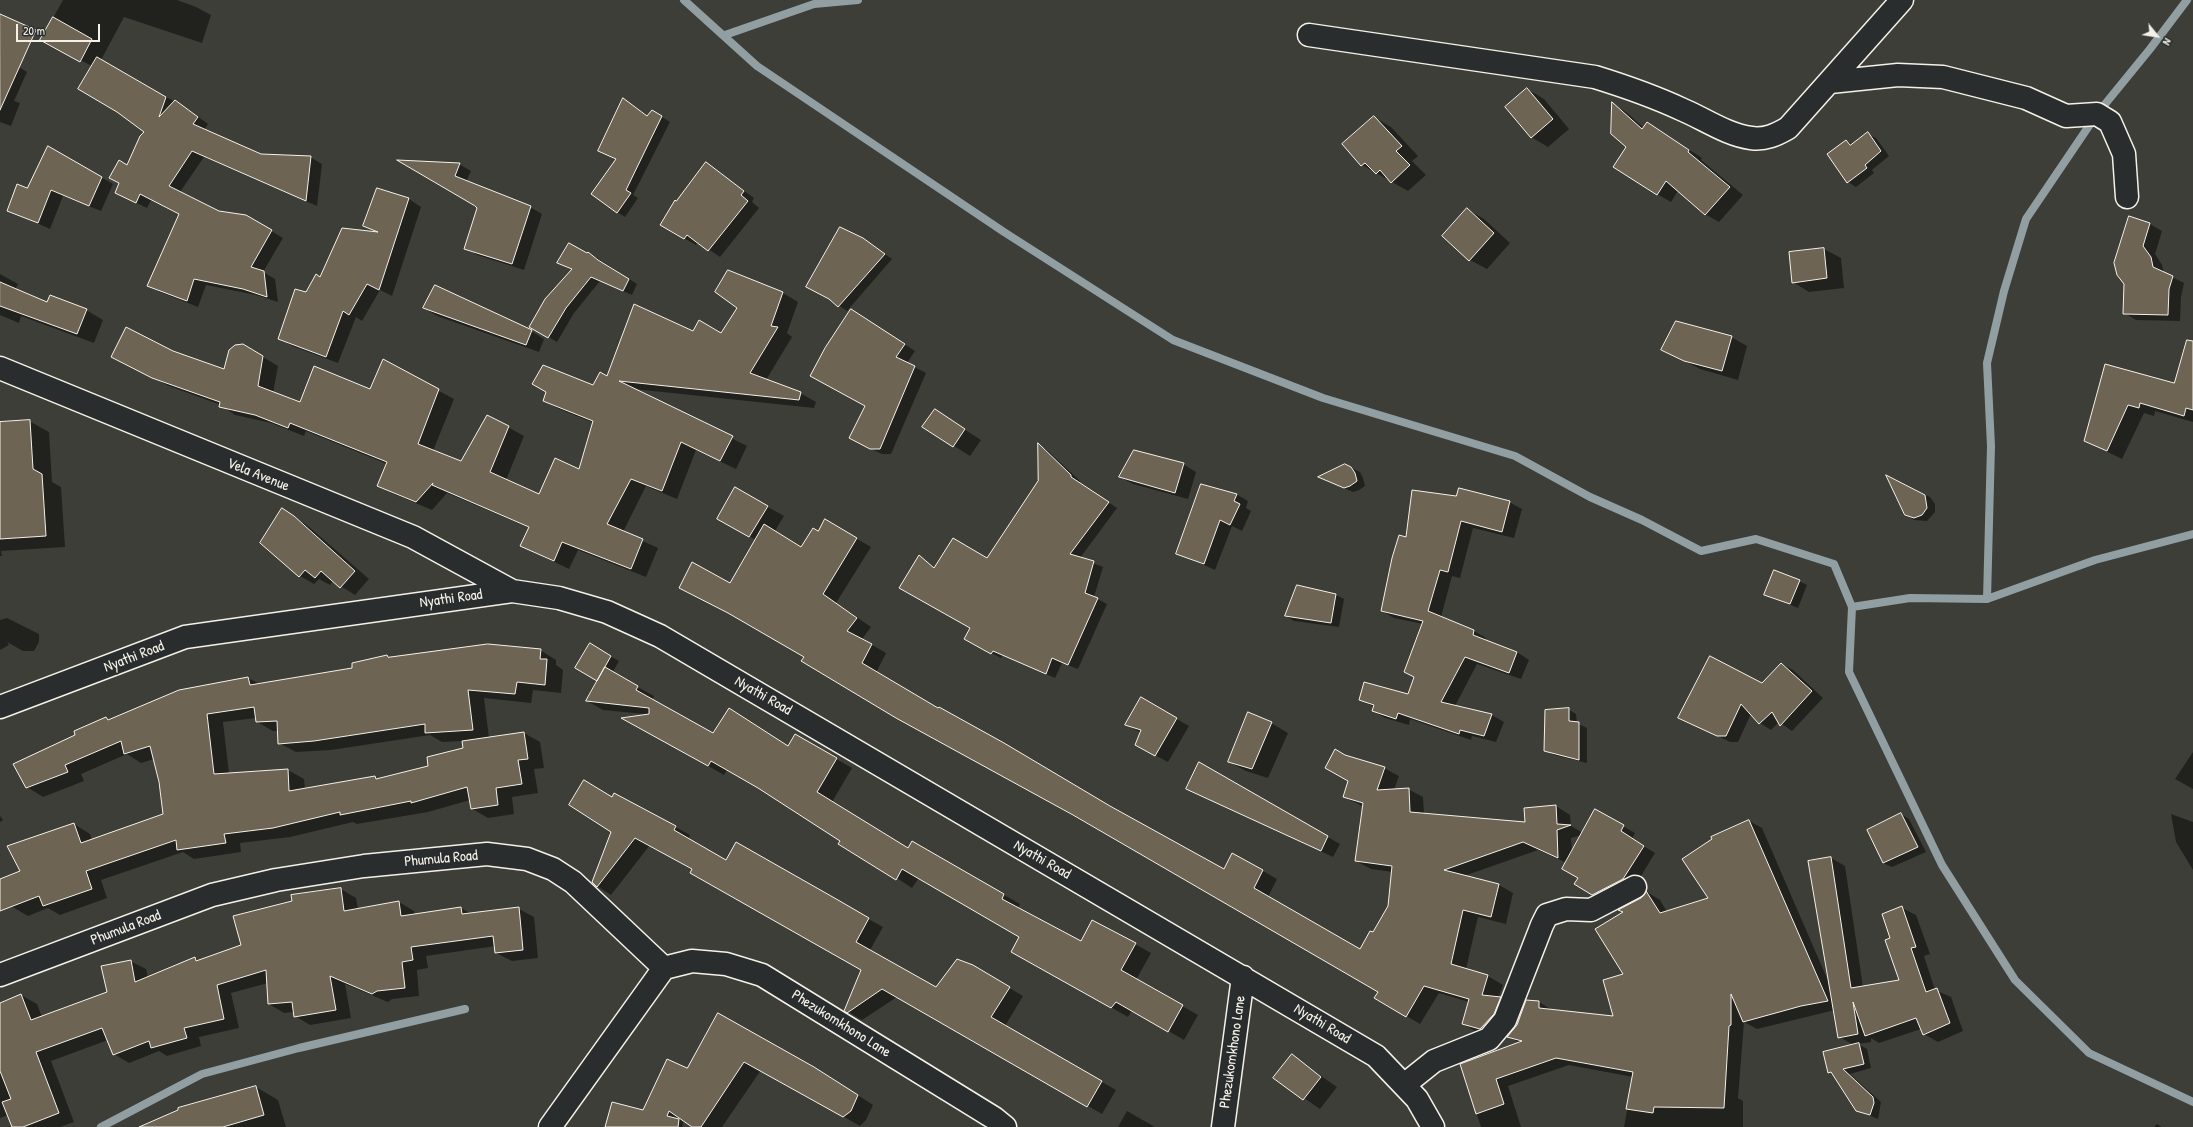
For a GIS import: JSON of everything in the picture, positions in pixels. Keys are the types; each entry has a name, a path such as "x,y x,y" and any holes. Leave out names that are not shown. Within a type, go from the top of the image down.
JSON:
{"street":[{"path":"1309,35 1595,77 1680,108 1738,135 1752,138 1772,137 1788,128 1902,0"},
{"path":"1830,82 1898,75 1943,77 2026,98 2066,116 2097,114 2110,122 2124,154 2127,197"},
{"name":"Vela Avenue","path":"0,368 413,537 512,591"},
{"name":"Nyathi Road","path":"0,707 185,637 512,591 558,598 607,612 660,636 1376,1056 1417,1099 1432,1127"},
{"name":"Phumula Road","path":"0,975 212,895 276,880 364,866 487,854 527,859 553,869 574,882 664,968"},
{"path":"1404,1085 1434,1061 1488,1039 1496,1033 1505,1020 1542,925 1548,915 1566,909 1590,910 1635,886"},
{"name":"Phezukomkhono Lane","path":"664,968 692,961 726,964 762,975 994,1118 1005,1127"},
{"path":"550,1127 664,968"},
{"name":"Phezukomkhono Lane","path":"1223,1127 1244,978"}],"building":[{"path":"0,14 36,30 0,110"},
{"path":"53,17 92,39 80,62 40,40"},
{"path":"97,57 166,97 159,117 175,100 198,117 193,124 261,154 311,156 306,201 192,151 169,186 219,211 246,215 272,230 251,267 264,271 267,297 243,289 194,279 187,301 147,286 179,214 140,194 136,203 115,193 119,183 109,178 119,160 127,165 140,136 144,132 117,112 78,89"},
{"path":"1527,88 1553,119 1531,138 1505,107"},
{"path":"623,98 647,116 652,110 662,116 626,190 631,193 617,213 591,194 616,159 598,151"},
{"path":"1612,102 1642,129 1647,122 1689,150 1688,152 1730,187 1705,215 1666,181 1657,195 1613,167 1626,147 1611,134"},
{"path":"1374,116 1402,146 1396,151 1410,165 1391,183 1380,170 1376,174 1365,163 1361,166 1342,144"},
{"path":"1868,132 1881,151 1865,165 1867,168 1847,183 1827,154 1846,140 1850,145"},
{"path":"48,146 102,177 89,206 51,190 38,223 7,211 17,184 27,188"},
{"path":"397,160 460,163 455,176 531,206 512,264 464,249 477,208"},
{"path":"706,162 744,191 741,195 748,201 708,251 687,235 684,239 660,225 675,200 676,201"},
{"path":"377,188 409,198 379,290 367,284 349,315 343,311 326,357 278,339 295,289 306,292 316,274 320,277 342,228 378,232 363,226"},
{"path":"1467,208 1494,233 1469,261 1442,236"},
{"path":"2129,216 2150,223 2143,246 2151,257 2153,267 2173,276 2169,289 2168,315 2123,314 2124,284 2117,275 2114,263"},
{"path":"840,227 863,238 885,254 838,307 829,299 806,287"},
{"path":"569,243 587,253 588,252 629,279 623,291 591,277 566,308 548,338 529,327 545,299 572,269 557,263"},
{"path":"1824,248 1827,278 1792,283 1789,252"},
{"path":"728,270 783,292 771,326 778,327 750,373 801,392 799,400 619,381 733,436 720,461 681,442 662,491 631,479 607,524 643,539 631,569 562,542 554,561 520,546 529,527 432,485 433,483 416,502 377,486 387,462 290,423 288,428 255,415 219,407 220,402 152,378 111,357 126,327 173,351 224,369 229,350 235,345 243,344 263,356 258,386 300,402 314,366 370,389 383,359 439,389 418,444 461,461 487,415 509,426 490,472 539,494 555,458 579,469 593,421 543,401 546,392 532,384 543,365 593,385 600,372 607,376 634,304 693,331 699,320 721,333 737,308 715,292"},
{"path":"0,282 47,302 50,295 87,309 77,334 0,306"},
{"path":"435,285 532,330 526,345 423,308"},
{"path":"851,309 905,344 896,357 915,366 880,449 870,449 849,438 865,406 810,376 825,348"},
{"path":"1676,321 1732,336 1722,371 1684,361 1661,350"},
{"path":"2187,340 2193,341 2193,410 2186,408 2184,416 2140,403 2139,408 2128,405 2107,451 2084,441 2105,364 2174,383"},
{"path":"935,409 965,429 953,447 922,427"},
{"path":"30,420 33,469 42,474 46,536 0,539 0,422"},
{"path":"1038,443 1071,475 1071,477 1109,502 1070,554 1094,561 1085,593 1098,598 1068,665 1052,658 1046,674 993,651 991,654 964,639 970,628 899,588 919,555 934,568 953,538 987,558 1038,481"},
{"path":"1134,450 1184,463 1175,493 1119,477"},
{"path":"1345,464 1351,467 1355,473 1357,481 1350,486 1344,488 1318,477"},
{"path":"1886,475 1925,495 1927,508 1922,515 1914,518 1905,515"},
{"path":"1201,484 1237,494 1234,501 1240,504 1230,525 1220,520 1204,564 1176,554"},
{"path":"735,487 768,506 749,537 717,519"},
{"path":"1459,488 1510,501 1502,532 1461,521 1448,572 1440,570 1428,611 1474,630 1473,635 1517,652 1509,673 1465,657 1441,702 1492,714 1484,736 1460,730 1459,734 1398,713 1396,719 1372,711 1374,705 1359,700 1364,682 1408,694 1414,677 1404,672 1423,621 1381,611 1392,558 1399,535 1406,537 1412,490 1456,496"},
{"path":"282,508 294,516 355,571 340,588 321,571 315,578 305,570 299,577 260,543"},
{"path":"825,519 857,538 823,594 857,618 847,631 872,644 862,663 938,708 939,707 1004,743 1110,806 1224,869 1232,853 1263,870 1254,888 1360,949 1370,931 1373,932 1388,906 1392,866 1355,861 1363,803 1343,797 1348,781 1325,768 1335,749 1345,755 1385,767 1377,790 1409,788 1410,812 1525,822 1524,808 1556,805 1557,824 1571,825 1557,830 1558,858 1523,842 1444,870 1499,884 1491,917 1463,910 1451,964 1488,975 1482,995 1501,997 1494,1014 1480,1029 1462,1024 1469,999 1424,986 1406,1017 1374,998 1378,992 1073,815 896,718 801,661 804,657 728,613 679,588 692,562 730,583 764,524 801,547 813,528 818,531"},
{"path":"1774,570 1800,580 1790,604 1764,595"},
{"path":"1297,585 1336,594 1331,623 1285,616"},
{"path":"590,643 611,656 597,681 575,668"},
{"path":"488,644 541,649 540,659 547,659 545,685 517,682 515,694 468,690 473,730 425,733 425,724 314,741 278,744 277,721 256,722 254,707 207,714 214,774 288,769 289,791 375,776 376,779 428,766 427,757 463,748 462,741 524,732 528,759 518,760 522,784 496,788 498,805 471,809 467,787 411,803 411,801 340,815 340,812 273,828 224,834 226,843 177,850 176,840 86,871 92,889 43,906 39,896 0,911 0,879 20,871 7,846 74,823 81,843 163,814 159,782 150,746 124,754 121,741 65,765 68,772 26,788 13,764 75,735 74,731 106,717 108,720 179,690 248,677 250,685 352,668 352,663 387,655 388,657"},
{"path":"1710,656 1762,683 1781,663 1812,691 1780,726 1772,712 1759,724 1741,704 1726,736 1717,736 1678,718"},
{"path":"605,667 638,686 636,690 713,733 729,708 788,746 795,734 837,758 817,792 908,848 912,841 1004,894 1002,899 1081,941 1092,920 1136,943 1121,970 1183,1005 1168,1032 1116,1002 1111,1008 1011,952 1019,937 902,869 896,880 838,844 840,841 758,788 711,761 708,766 621,718 649,714 649,708 586,701"},
{"path":"1141,697 1177,718 1155,756 1135,745 1141,730 1125,725"},
{"path":"1569,708 1569,721 1579,722 1579,760 1544,751 1545,710"},
{"path":"1248,712 1272,722 1252,769 1228,762"},
{"path":"1199,762 1328,836 1321,851 1186,789"},
{"path":"584,780 612,797 614,793 676,826 674,830 726,860 736,842 869,918 856,942 936,987 957,959 973,965 1010,987 991,1017 1102,1081 1087,1107 882,989 847,1013 844,1011 861,970 690,873 692,869 635,838 597,887 592,882 611,832 569,805"},
{"path":"1595,809 1624,825 1621,831 1644,846 1623,879 1592,895 1574,884 1578,878 1562,869"},
{"path":"1901,813 1918,847 1883,863 1867,830"},
{"path":"1749,820 1828,1001 1801,1006 1743,1022 1731,994 1731,1025 1729,1026 1724,1108 1654,1107 1653,1113 1626,1109 1633,1072 1556,1058 1496,1079 1504,1104 1476,1114 1460,1064 1522,1041 1507,1037 1517,1025 1526,1000 1539,1001 1539,1008 1613,1016 1603,980 1623,974 1595,929 1623,912 1618,910 1641,898 1646,891 1660,913 1708,898 1682,859 1712,839 1711,837"},
{"path":"1831,857 1851,988 1899,980 1885,940 1890,938 1882,914 1902,906 1916,947 1911,948 1926,992 1937,988 1950,1023 1923,1035 1916,1018 1865,1036 1853,1002 1858,1034 1838,1038 1808,861"},
{"path":"341,888 344,911 399,901 401,916 461,907 462,914 519,907 523,950 495,953 493,936 411,947 413,960 402,962 405,988 377,991 372,994 330,976 336,1010 294,1017 292,1002 268,1004 266,970 217,985 224,1019 184,1028 187,1038 151,1048 149,1041 113,1055 102,1028 36,1052 59,1113 23,1127 12,1127 2,1102 11,1099 0,1071 0,1003 21,994 31,1020 107,992 101,966 131,960 135,982 195,957 196,961 241,945 233,916 292,901 291,895"},
{"path":"718,1013 814,1067 858,1095 851,1111 843,1117 744,1062 701,1127 692,1127 669,1111 667,1116 679,1119 678,1127 605,1127 612,1102 643,1110 667,1059 687,1068"},
{"path":"1859,1043 1864,1064 1843,1069 1873,1097 1874,1103 1870,1115 1856,1111 1831,1072 1828,1073 1823,1052"},
{"path":"1292,1054 1321,1077 1303,1100 1273,1078"},
{"path":"256,1086 264,1115 223,1127 139,1127 178,1110 178,1108"}],"waterway":[{"path":"684,0 757,66 1004,232 1173,340 1323,398 1515,456 1590,497 1642,520 1701,551 1756,539 1834,564 1852,607 1849,672 1942,865 2015,980 2089,1053 2193,1102"},
{"path":"725,35 814,4 858,0"},
{"path":"1987,599 1991,446 1987,363 2004,291 2026,219 2097,114 2150,49 2187,0"},
{"path":"1852,607 1910,598 1987,599 2095,560 2193,534"},
{"path":"101,1127 202,1074 299,1048 465,1009"}]}
